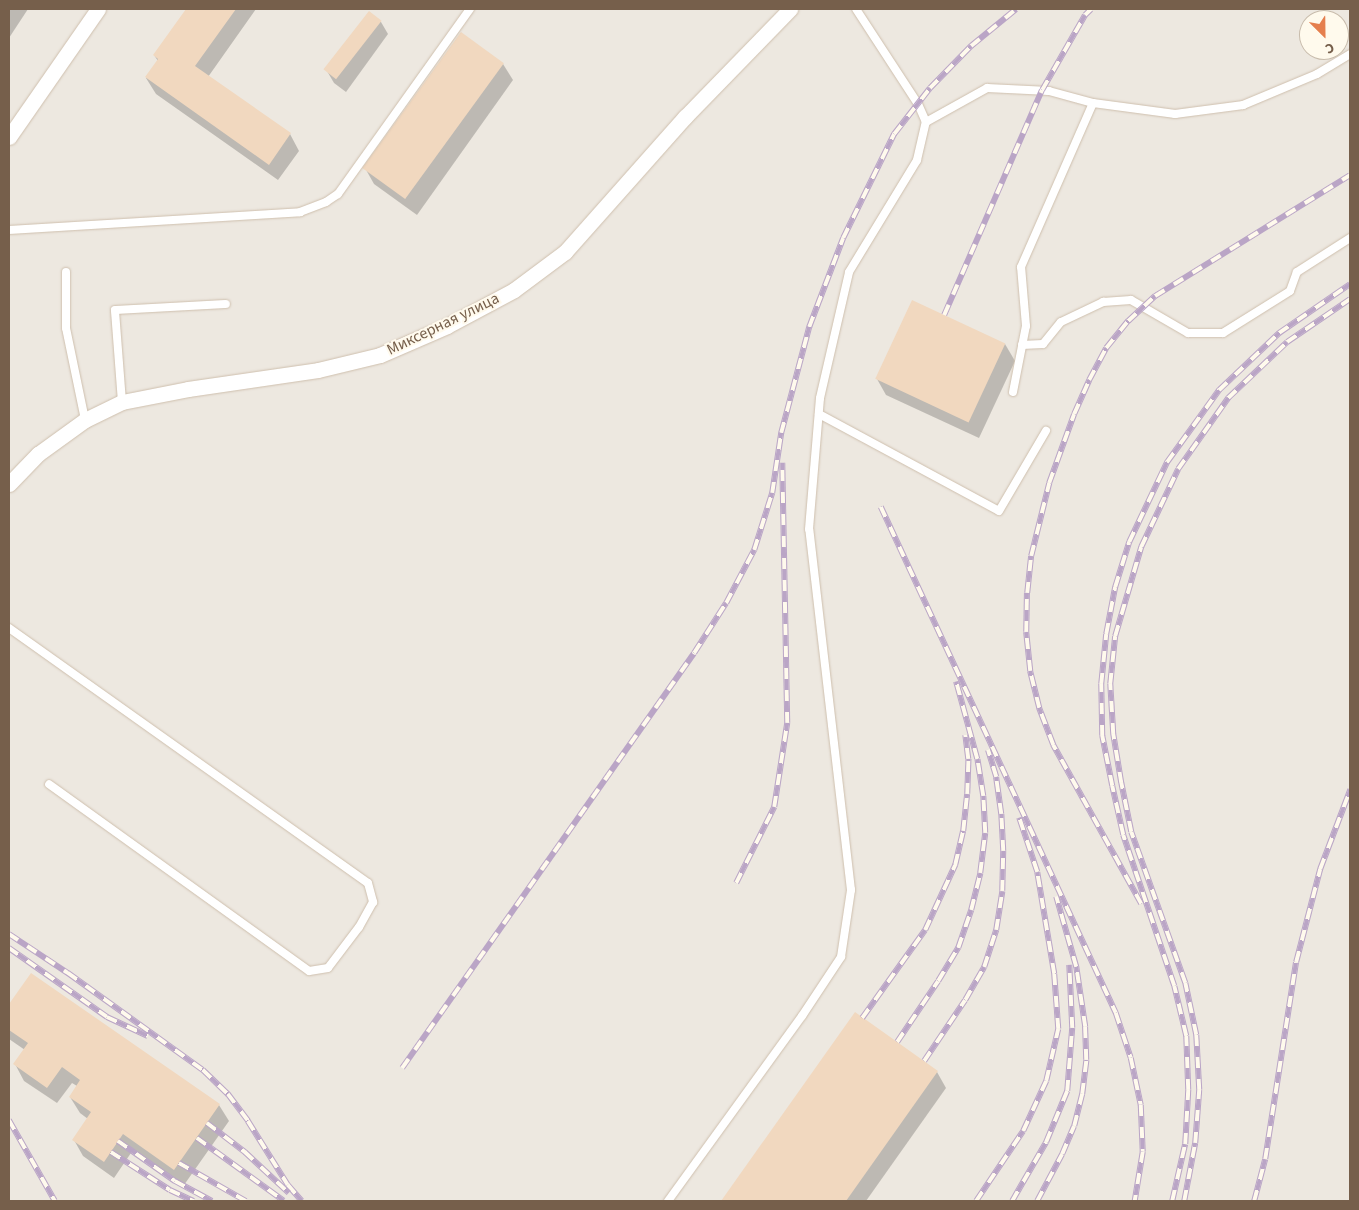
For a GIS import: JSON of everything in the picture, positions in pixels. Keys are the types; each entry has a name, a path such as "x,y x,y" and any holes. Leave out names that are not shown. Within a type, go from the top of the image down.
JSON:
{"street":[{"path":"9,137 98,9"},
{"name":"Миксерная улица","path":"9,484 38,454 85,420 122,402 188,389 318,370 380,355 447,326 514,290 565,252 684,117 790,9"}],"lane":[{"path":"9,230 300,212 326,202 338,194 470,9"},
{"path":"668,1201 802,1016 841,957 851,890 809,529 820,398 849,272 917,160 926,122 918,104 856,9"},
{"path":"926,122 987,88 1049,90 1093,103 1175,114 1243,105 1317,74 1350,54"},
{"path":"1014,392 1026,326 1021,267 1093,103"},
{"path":"1022,345 1044,344 1061,322 1103,302 1121,300 1131,300 1188,332 1223,334 1290,291 1297,272 1350,238"},
{"path":"66,272 66,328 85,420"},
{"path":"122,402 115,310 226,304"},
{"path":"819,414 999,511 1046,431"},
{"path":"9,628 368,883 373,902 359,927 328,968 309,971 49,784"}],"shaded area":[{"path":"9,9 1350,9 1350,1201 9,1201"}],"building":[{"path":"186,9 236,9 195,66 291,133 269,165 145,77 158,59 153,55"},
{"path":"369,11 382,21 336,79 323,69"},
{"path":"461,32 504,63 405,199 362,168"},
{"path":"912,300 1005,344 969,422 875,379"},
{"path":"31,973 220,1104 174,1170 123,1134 104,1162 72,1140 91,1112 69,1097 80,1080 62,1067 47,1088 13,1064 28,1043 9,1030 9,1004"},
{"path":"855,1012 938,1071 846,1201 721,1201"}],"railway":[{"path":"402,1068 694,653 726,603 754,550 772,493 781,433 809,327 843,238 894,134 930,88 971,46 1016,9"},
{"path":"944,315 1042,90 1085,15 1091,9"},
{"path":"1141,904 1053,745 1039,708 1030,671 1026,632 1027,593 1031,556 1049,483 1074,414 1089,380 1106,348 1128,321 1155,296 1350,175"},
{"path":"1172,1201 1185,1144 1188,1090 1186,1036 1174,986 1123,835 1102,736 1101,684 1106,634 1115,587 1129,542 1167,462 1219,390 1279,333 1350,284"},
{"path":"1184,1201 1195,1143 1199,1090 1196,1035 1185,983 1131,832 1121,783 1113,734 1110,684 1115,636 1141,547 1178,469 1228,398 1287,342 1350,299"},
{"path":"736,883 774,807 787,723 782,463"},
{"path":"881,507 1116,1013 1131,1058 1141,1105 1143,1152 1135,1201"},
{"path":"897,1042 958,948 971,910 980,873 985,833 983,796 977,759 956,682"},
{"path":"862,1018 925,930 955,865 963,831 967,794 968,759 965,735"},
{"path":"924,1061 965,1000 984,967 996,930 1002,891 1003,851 996,777 988,750"},
{"path":"1254,1201 1265,1159 1296,962 1320,869 1350,790"},
{"path":"976,1201 1023,1131 1046,1081 1058,1029 1054,974 1037,872 1019,818"},
{"path":"1037,1201 1062,1154 1074,1126 1082,1094 1086,1060 1085,1027 1076,967 1056,897"},
{"path":"9,934 68,973 203,1070 228,1094 248,1121 288,1185 302,1201"},
{"path":"9,948 107,1017 148,1036"},
{"path":"1012,1201 1046,1142 1067,1091 1072,1028 1069,965"},
{"path":"9,1120 55,1201"},
{"path":"207,1123 245,1152 289,1193"},
{"path":"197,1138 284,1201"},
{"path":"118,1141 175,1181 212,1201"},
{"path":"111,1152 170,1190 194,1201"},
{"path":"179,1163 246,1201"}]}
